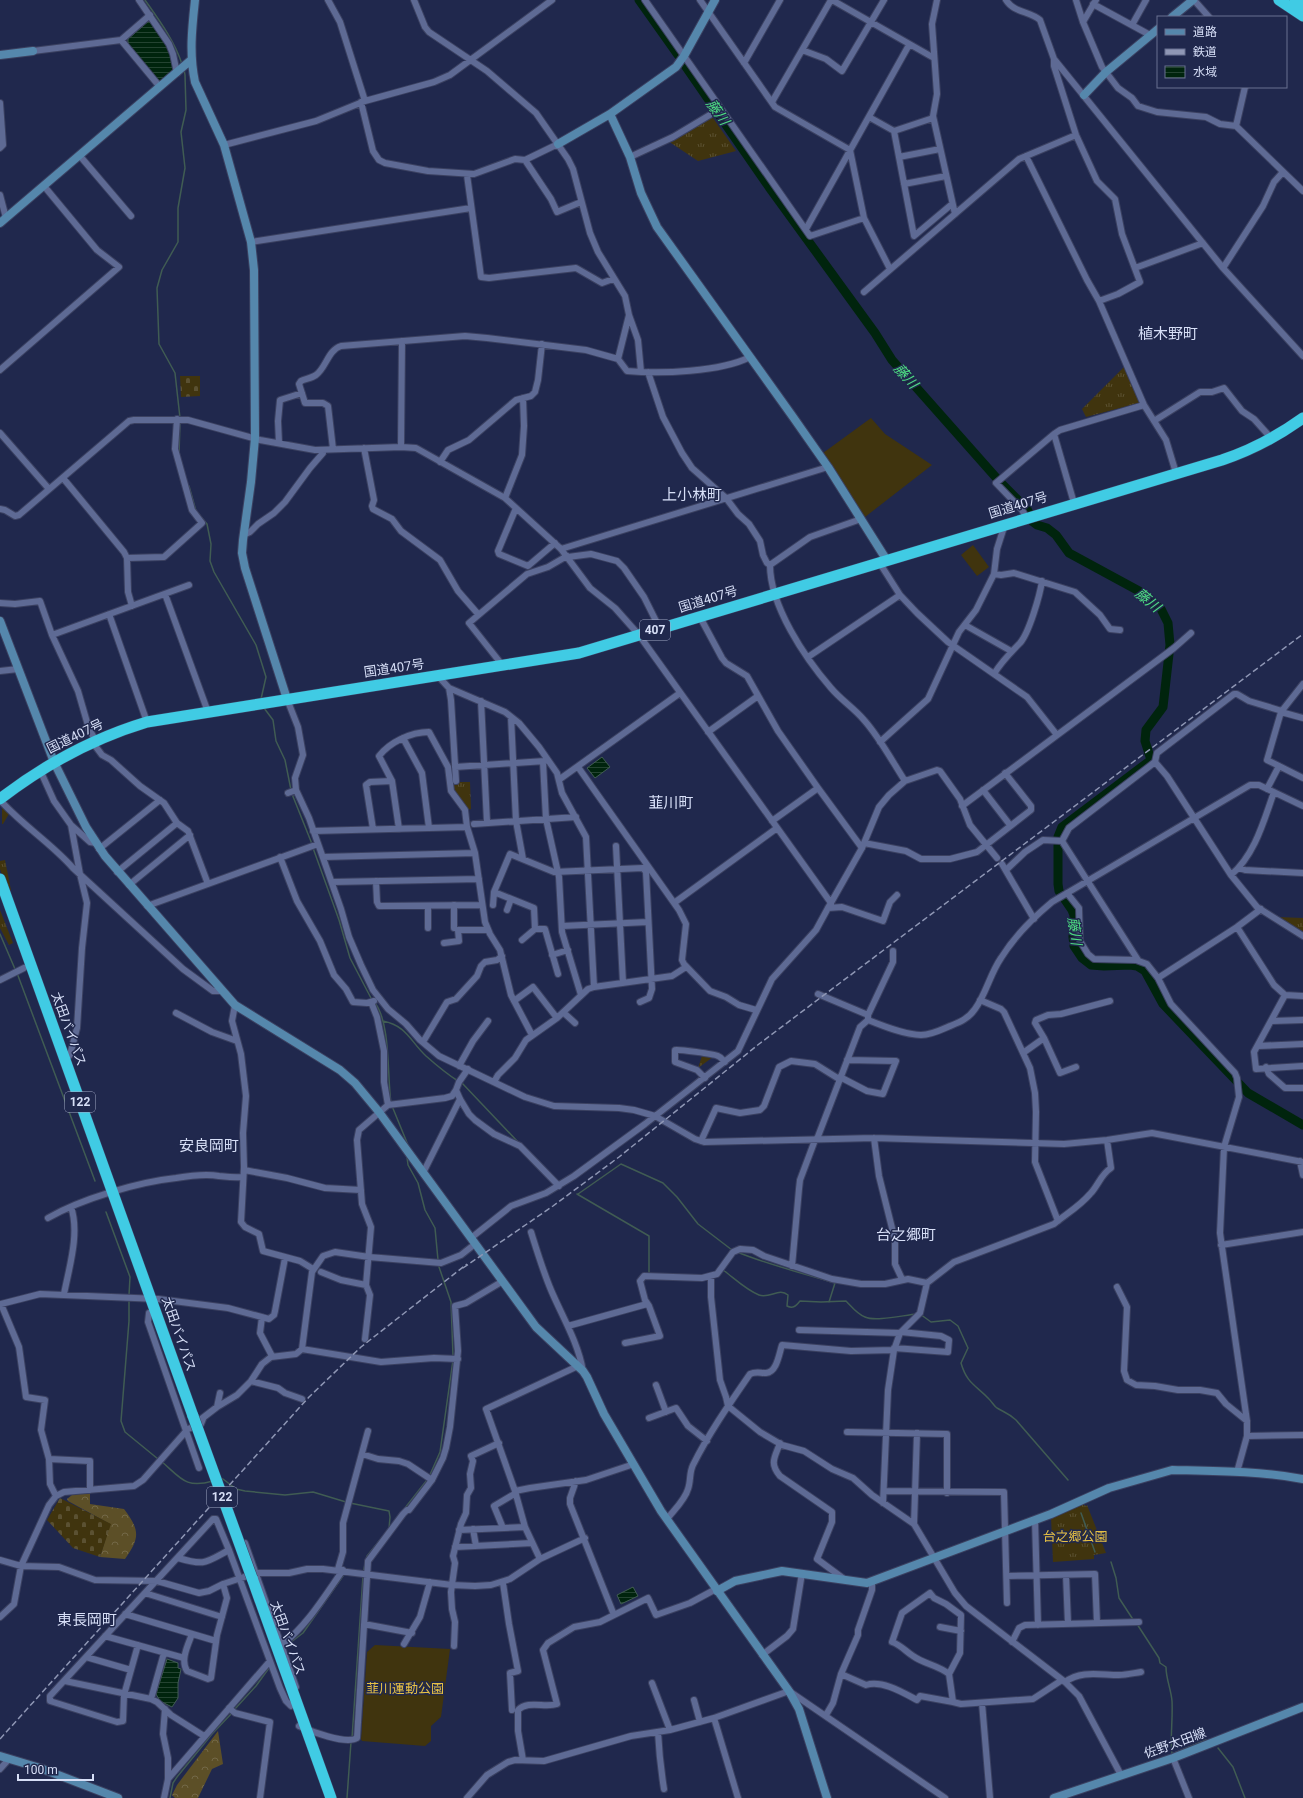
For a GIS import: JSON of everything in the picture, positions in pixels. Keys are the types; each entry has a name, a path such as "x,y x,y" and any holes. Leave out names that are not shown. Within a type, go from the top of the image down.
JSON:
{"highway":[{"path":"1279,0 1303,16"},
{"path":"1295,0 1303,6"},
{"name":"国道407号","path":"0,799 40,770 54,762 119,731 147,722 579,653 883,560 1237,455 1272,439 1303,418"},
{"name":"太田バイパス","path":"0,879 65,1060 110,1193"},
{"name":"太田バイパス","path":"0,900 154,1315 197,1419 248,1577 294,1705 331,1798"},
{"name":"太田バイパス","path":"303,1728 310,1758 324,1798"}],"street":[{"path":"139,0 169,44 173,54 195,82 224,145 251,242 254,270 255,438 251,482 243,535 242,553 244,568 298,727 303,755 295,778 295,791 323,857 349,937 375,1000 384,1051 384,1082 390,1105"},
{"path":"3,221 184,67 195,0"},
{"path":"328,0 340,22 363,102 373,151 379,160 385,163 428,171 467,175 474,174 515,159 525,160 558,144 610,114 676,67 684,56 715,0"},
{"path":"414,0 425,27 429,32 487,71 536,113 558,144 573,169 581,202 593,239 613,279 625,296 629,314 638,340 645,372 663,417 682,453 692,468 726,498 738,514 749,524 760,541 763,555 767,563 770,565 770,578 773,594 789,628 831,688 864,720 905,781"},
{"path":"224,145 316,121 363,102 434,82 450,75 471,60 476,54 552,0"},
{"path":"645,0 810,236 864,218"},
{"path":"700,0 775,107 850,150 864,218 890,269"},
{"path":"744,63 780,0"},
{"path":"772,102 831,0 934,58"},
{"path":"802,50 826,59 842,71 884,0"},
{"path":"937,0 932,24 937,94 933,118 955,214"},
{"path":"1006,0 1009,5 1035,16 1040,20 1054,59 1054,66 1067,111 1076,135 1097,181 1114,199 1122,234 1140,282 1099,302"},
{"path":"1076,0 1083,22 1102,67 1118,88 1132,98 1141,108 1157,112 1206,117 1220,124 1236,126 1303,191"},
{"path":"1132,25 1146,0"},
{"path":"1173,16 1194,0 1208,16"},
{"path":"1083,22 1094,2 1150,35"},
{"path":"0,55 121,40 150,15"},
{"path":"1084,95 1106,72 1157,30"},
{"path":"121,40 160,87"},
{"path":"806,229 909,45"},
{"path":"1054,59 1223,268 1303,356"},
{"path":"1236,126 1244,88"},
{"path":"0,103 4,138 4,145 0,148"},
{"path":"630,157 667,140 713,113"},
{"path":"610,114 630,157 641,193 657,227 828,467 861,519 900,595 922,618 954,646 1027,697 1057,735"},
{"path":"869,117 894,131 933,118"},
{"path":"894,131 914,236 952,204"},
{"path":"864,292 1019,160 1076,135"},
{"path":"899,157 940,149"},
{"path":"80,156 131,216"},
{"path":"1026,156 1099,302 1144,405 1166,440 1176,473"},
{"path":"525,160 551,199 556,212 581,202"},
{"path":"1223,268 1263,206 1274,182 1283,172"},
{"path":"467,175 480,275 483,278 576,268 602,283 613,279"},
{"path":"904,184 946,176"},
{"path":"0,370 119,267 97,250 44,186"},
{"path":"0,195 3,221"},
{"path":"251,242 471,208"},
{"path":"1135,268 1203,243"},
{"path":"618,359 629,314"},
{"path":"333,449 328,406 323,403 305,403 300,381 314,377 318,374 328,357 338,346 465,336 586,350 618,359 628,371 645,372 680,371 716,366 739,362 750,357"},
{"path":"401,447 402,340"},
{"path":"440,462 448,450 470,440 516,400 534,394 537,390 542,344"},
{"path":"1154,421 1200,392 1212,392 1224,388 1242,412 1254,419 1272,439"},
{"path":"278,443 280,400 302,393"},
{"path":"505,498 522,455 524,426 523,398"},
{"path":"1026,517 1022,510 996,483 999,480 1060,430 1144,405"},
{"path":"127,558 164,557 202,523 192,510 174,449 176,419"},
{"path":"0,509 17,516 130,420 176,419 198,422 255,438 315,450 401,447 416,448 505,498 561,549 593,592 615,608 639,635 777,828 830,906"},
{"path":"0,432 49,489"},
{"path":"1054,434 1074,503"},
{"path":"364,448 374,500 372,506 373,510 392,519 401,531 440,560 458,591 478,614"},
{"path":"243,535 250,532 285,502 323,453 323,450"},
{"path":"561,549 828,467"},
{"path":"62,478 124,552 127,558 126,583 132,606"},
{"path":"516,508 498,551 499,554 528,566 555,543"},
{"path":"770,565 810,537 861,519"},
{"path":"880,742 928,699 954,646 959,632 976,610 994,574 997,549 1005,524"},
{"path":"502,666 469,625 469,623 529,573 549,566 567,557 591,554 617,561 624,568 644,597 660,629"},
{"path":"994,574 1001,575 1014,573 1075,592 1100,615 1110,629 1120,630"},
{"path":"994,674 1011,651 1020,643 1025,634 1039,600 1042,581"},
{"path":"52,635 189,585"},
{"path":"165,594 208,712"},
{"path":"808,657 900,595"},
{"path":"0,603 15,604 40,601 52,635 78,691 83,712 94,742 102,755 111,760 140,786 164,803 177,823 188,831 208,884"},
{"path":"109,614 147,722"},
{"path":"700,617 722,658 726,663 747,676 771,719 818,788 863,846 906,851 921,859 950,859 977,852 1031,810 1031,806 1006,773"},
{"path":"0,621 54,762 98,846 117,872 235,1006 340,1070 355,1083 379,1112 536,1327 580,1368 587,1377 604,1414 667,1519 789,1691 799,1709 827,1798"},
{"path":"965,625 1011,651"},
{"path":"962,806 1174,648 1191,633"},
{"path":"0,671 18,669"},
{"path":"438,676 448,688 505,712 519,723 560,779 562,793 586,837 594,987"},
{"path":"1303,684 1282,711 1267,760 1303,778"},
{"path":"448,688 456,781"},
{"path":"560,779 680,693"},
{"path":"1062,842 1070,828 1155,762 1157,753 1234,694 1237,694 1249,701 1303,718"},
{"path":"708,732 758,696"},
{"path":"481,701 487,822"},
{"path":"511,718 516,821 523,859"},
{"path":"399,829 392,781 379,756 385,748 403,738 429,732 448,767 451,791 465,810 467,827 474,853 482,905 488,930 502,956 514,1001 524,1016 532,1035"},
{"path":"403,738 422,773 429,828"},
{"path":"455,767 546,761"},
{"path":"546,761 546,819 558,872 562,926 581,995"},
{"path":"1155,762 1167,776 1231,875 1261,909 1303,936"},
{"path":"1267,789 1279,766"},
{"path":"578,767 674,903 686,924 682,960 686,967 710,991 726,997 738,1005 756,1010"},
{"path":"40,770 54,801 72,825 90,842 98,846"},
{"path":"302,1350 313,1270 323,1256 335,1252 369,1257 438,1263 461,1255 473,1241 512,1206 559,1186 655,1116 738,1051 756,1010 772,979 816,930 863,846 879,807 889,795 905,781 937,770 940,771 960,799 970,825 997,858"},
{"path":"373,829 366,785 370,782 392,781"},
{"path":"818,994 886,1027 920,1035 929,1034 962,1022 969,1017 980,1000 990,976 1001,957 1034,919 1052,902 1250,785 1254,784 1267,789 1303,806"},
{"path":"772,821 818,788"},
{"path":"983,790 1010,825"},
{"path":"288,793 295,791"},
{"path":"1231,875 1246,860 1261,829 1274,792"},
{"path":"0,799 12,813 57,851 183,970 213,991 221,991"},
{"path":"98,846 160,800"},
{"path":"474,824 576,817"},
{"path":"117,872 177,823"},
{"path":"65,1060 70,1054 76,1034 78,1020 82,948 87,903 80,874 72,825"},
{"path":"313,831 467,827"},
{"path":"674,903 777,828"},
{"path":"129,885 190,835"},
{"path":"1034,919 1004,867 1043,840 1062,842"},
{"path":"1062,842 1138,960 1150,967 1158,978 1171,1004 1235,1073 1237,1078 1239,1097 1224,1147 1221,1245 1247,1421 1247,1436 1237,1472"},
{"path":"147,906 317,844"},
{"path":"616,846 623,983"},
{"path":"323,857 474,853"},
{"path":"493,905 494,892 510,854 558,872 643,868 646,872 652,992 650,996 640,1002"},
{"path":"280,858 297,901 320,941 334,975 346,989 353,1002 375,1000 406,1024 439,1056 525,1097 547,1105 624,1108 655,1116 701,1141 722,1143 874,1138 1064,1144 1107,1140 1152,1133 1302,1162 1303,1175"},
{"path":"1239,868 1245,870 1303,873"},
{"path":"332,882 479,879"},
{"path":"376,881 377,902 379,906 482,905"},
{"path":"494,892 534,908 535,929"},
{"path":"1067,893 1079,908 1080,941 1088,954 1094,959 1138,960"},
{"path":"830,906 842,907 883,921 890,902 897,895"},
{"path":"508,910 511,899"},
{"path":"454,905 454,928"},
{"path":"428,906 428,928"},
{"path":"1158,978 1237,927 1261,909"},
{"path":"562,926 648,922"},
{"path":"1237,927 1274,985 1285,995 1303,996"},
{"path":"522,940 535,929 544,929 558,974"},
{"path":"444,943 459,941 458,930 488,930"},
{"path":"552,955 568,950"},
{"path":"792,1266 799,1189 802,1175 860,1027 868,1018 893,962 893,951"},
{"path":"423,1042 447,1002 456,999 477,976 481,966 485,962 497,960 502,956"},
{"path":"494,1082 497,1076 514,1058 522,1044 532,1035 564,1013 588,989 672,976 686,967"},
{"path":"0,980 24,968"},
{"path":"514,1001 532,987 557,1018"},
{"path":"1285,995 1254,1052 1256,1069 1266,1067 1303,1066"},
{"path":"980,1000 1001,1009 1004,1012 1030,1068 1035,1093 1035,1166 1058,1221"},
{"path":"1076,1068 1060,1073 1044,1038 1035,1023 1036,1020 1048,1015 1061,1014 1110,1001"},
{"path":"235,1006 232,1021 241,1054 246,1096 243,1133 244,1174 241,1222 245,1227 259,1234 264,1251 300,1261 313,1270"},
{"path":"176,1013 212,1032 237,1040"},
{"path":"564,1013 575,1023"},
{"path":"460,1066 488,1020"},
{"path":"1272,1021 1303,1020"},
{"path":"1023,1052 1044,1038"},
{"path":"1258,1046 1303,1044"},
{"path":"705,1078 697,1070 675,1062 675,1050 679,1049 715,1054 725,1062"},
{"path":"701,1141 716,1108 740,1113 760,1110 764,1106 779,1067 789,1061 815,1064 867,1091 883,1094 896,1061 847,1060"},
{"path":"1266,1067 1270,1074 1285,1088 1303,1088"},
{"path":"365,1339 370,1295 366,1285 371,1227 363,1208 357,1149 359,1130 379,1112 390,1105 452,1096 459,1082 468,1070"},
{"path":"456,1090 460,1099 475,1120 494,1134 520,1146 559,1186"},
{"path":"423,1173 460,1099"},
{"path":"874,1138 879,1176 895,1240 895,1264 902,1279"},
{"path":"883,1503 888,1390 894,1349 900,1332 920,1313 927,1283 954,1262 1054,1224 1084,1201 1092,1193 1105,1172 1111,1168 1107,1140"},
{"path":"48,1218 71,1207 110,1193 176,1178 219,1176 230,1178 244,1174 287,1178 325,1188 361,1190"},
{"path":"64,1294 75,1234 75,1219 71,1207"},
{"path":"531,1232 551,1290 568,1326 581,1362 580,1368"},
{"path":"1221,1245 1303,1232"},
{"path":"625,1343 660,1336 645,1300 640,1280 644,1276 711,1277 718,1274 733,1252 740,1249 753,1250 764,1256 832,1279 861,1284 885,1284 902,1279 927,1283"},
{"path":"56,1496 50,1484 49,1459 42,1430 45,1400 26,1397 19,1347 1,1304 40,1294 148,1298 228,1308 270,1319 274,1315 285,1258"},
{"path":"321,1272 341,1280 366,1285"},
{"path":"711,1277 711,1297 720,1380 728,1406 760,1432 780,1443 804,1451 832,1469 853,1478 883,1503 914,1524 955,1593 966,1606 1064,1681 1079,1696 1121,1775"},
{"path":"303,1728 351,1740 357,1737 367,1573 370,1557 430,1478 443,1458 450,1427 455,1306 466,1302 503,1281"},
{"path":"1117,1287 1127,1307 1124,1371 1127,1380 1136,1385 1155,1386 1178,1390 1200,1390 1217,1393 1226,1404 1247,1421"},
{"path":"568,1326 647,1304"},
{"path":"154,1315 148,1322 199,1468"},
{"path":"262,1317 260,1333 272,1356"},
{"path":"667,1519 684,1499 689,1488 692,1469 728,1406 750,1374 754,1372 767,1373 775,1368 782,1345 851,1351 894,1349 948,1352 949,1340 941,1336 900,1332 799,1330"},
{"path":"1,1615 14,1604 22,1566 49,1505 56,1496 64,1492 134,1486 143,1480 186,1431 186,1425 237,1395 251,1381 262,1364 272,1356 296,1354 302,1350 381,1362 454,1359"},
{"path":"540,1559 525,1527 499,1443 486,1409 580,1368"},
{"path":"251,1381 278,1388 285,1393 302,1399"},
{"path":"656,1385 666,1412"},
{"path":"217,1407 220,1393"},
{"path":"649,1418 676,1408 688,1426 707,1441"},
{"path":"197,1419 214,1458"},
{"path":"282,1645 310,1618 340,1570 343,1552 343,1523 368,1431"},
{"path":"847,1432 947,1434 947,1493"},
{"path":"914,1524 917,1433"},
{"path":"1247,1436 1303,1435"},
{"path":"454,1646 456,1622 452,1609 451,1592 455,1563 453,1556 459,1530 466,1513 466,1500 471,1488 470,1474 473,1461 471,1456 499,1443"},
{"path":"780,1443 773,1463 776,1471 780,1476 832,1512 832,1522 817,1559 847,1581"},
{"path":"362,1454 378,1459 399,1461 430,1478"},
{"path":"49,1459 90,1461 90,1490"},
{"path":"503,1528 494,1506 515,1492 530,1488 586,1480 634,1464"},
{"path":"523,1760 518,1731 518,1710 522,1706 551,1706 557,1704 545,1660 543,1650 545,1646 574,1627 600,1622 648,1598 656,1615 690,1603 742,1579 782,1571 867,1584 1035,1520 1109,1488 1172,1470 1274,1474 1303,1479"},
{"path":"576,1481 570,1498 570,1504 585,1538 614,1615"},
{"path":"884,1491 947,1493 1004,1492 1008,1603"},
{"path":"138,1645 124,1695 123,1722 117,1722 52,1702 49,1698 213,1519 217,1520 229,1550 248,1577 282,1645 296,1687 294,1705 286,1701 270,1661 248,1577 239,1528"},
{"path":"1035,1520 1038,1625"},
{"path":"459,1530 525,1527"},
{"path":"473,1529 476,1546"},
{"path":"0,1560 22,1566 59,1567 95,1580 157,1581 199,1593 209,1591 223,1584 248,1577 289,1573 307,1569 340,1570 452,1585 475,1586 503,1583 540,1559 585,1538"},
{"path":"455,1547 532,1543"},
{"path":"178,1558 196,1563 205,1562 229,1550"},
{"path":"762,1655 793,1630 802,1573"},
{"path":"1007,1576 1095,1574 1097,1624"},
{"path":"1066,1575 1068,1624"},
{"path":"404,1644 420,1617 430,1582"},
{"path":"826,1715 833,1703 841,1674 858,1635 858,1630 872,1590 872,1582"},
{"path":"503,1583 518,1671 510,1673 512,1710"},
{"path":"192,1634 184,1658 187,1671 208,1679 211,1678 216,1642 227,1598 223,1584"},
{"path":"145,1593 222,1617"},
{"path":"949,1674 942,1668 914,1657 899,1644 892,1642 902,1613 930,1593 934,1598 946,1604 961,1615 960,1653 949,1674 952,1702"},
{"path":"959,1614 966,1606"},
{"path":"125,1614 216,1642"},
{"path":"1012,1642 1019,1628 1025,1625 1136,1622"},
{"path":"364,1624 412,1632"},
{"path":"940,1627 961,1631"},
{"path":"105,1636 184,1658"},
{"path":"151,1699 164,1653"},
{"path":"86,1657 131,1670"},
{"path":"168,1779 270,1661"},
{"path":"841,1674 866,1685 874,1682 901,1692 916,1700 920,1696 962,1704 1033,1699 1064,1681 1091,1673 1120,1675 1141,1672"},
{"path":"64,1681 124,1695 142,1696 151,1699 171,1715 204,1736"},
{"path":"652,1683 670,1730"},
{"path":"789,1691 945,1798"},
{"path":"467,1798 487,1775 508,1762 523,1760 536,1762 544,1761 632,1736 670,1730 714,1718 789,1691"},
{"path":"694,1700 700,1722"},
{"path":"982,1702 990,1798"},
{"name":"佐野太田線","path":"1054,1798 1174,1758 1303,1707"},
{"path":"229,1708 235,1713 270,1722 260,1798"},
{"path":"164,1798 168,1779 168,1758 163,1734 165,1709"},
{"path":"714,1718 738,1798"},
{"path":"658,1732 659,1759 662,1770 664,1790"},
{"path":"0,1756 40,1768 118,1798"},
{"path":"1174,1758 1189,1798"},
{"path":"0,1769 10,1759"}],"green space":[{"path":"711,115 736,151 698,161 668,141"},
{"path":"1125,366 1139,403 1086,417 1082,409"},
{"path":"180,376 200,376 200,396 181,397"},
{"path":"871,418 885,434 932,465 865,517 823,453"},
{"path":"973,545 989,567 977,576 961,555"},
{"path":"452,782 470,782 471,809 467,810 453,790"},
{"path":"2,805 10,812 3,824 2,824"},
{"path":"5,860 11,890 8,892 0,869 0,861"},
{"path":"0,910 13,943 9,945 0,928"},
{"path":"1277,917 1303,918 1303,933"},
{"path":"702,1056 713,1057 698,1068"},
{"path":"90,1492 90,1504 124,1509 133,1523 136,1534 135,1539 130,1552 125,1559 100,1557 110,1524 68,1501 67,1499 72,1495"},
{"path":"60,1498 111,1524 100,1557 73,1548 47,1520"},
{"name":"台之郷公園","path":"1083,1503 1085,1506 1087,1505 1106,1553 1094,1555 1094,1559 1053,1562 1051,1517"},
{"name":"韮川運動公園","path":"375,1645 450,1649 441,1717 431,1726 431,1741 425,1746 362,1741 361,1739 367,1652"},
{"path":"218,1731 223,1764 212,1769 198,1798 175,1798 172,1795 177,1785"}],"water":[{"path":"151,19 168,45 174,69 162,81 158,80 128,44 128,39"},
{"path":"602,757 610,767 595,778 587,768"},
{"path":"633,1587 638,1596 621,1604 617,1595"},
{"path":"167,1659 178,1663 178,1668 181,1669 178,1683 178,1698 172,1707 160,1701 156,1694"}],"waterway":[{"path":"145,0 170,38 182,64"},
{"name":"藤川","path":"639,0 678,55"},
{"name":"藤川","path":"686,67 769,187 875,333 892,360 1000,482 1027,509 1033,522 1047,528 1056,535 1069,553 1139,591 1161,609 1168,623 1170,645 1163,707 1146,730 1145,741 1151,760 1062,827 1058,837 1059,891 1074,915 1074,946 1082,958 1091,965 1130,965 1137,966 1145,971 1163,1004 1248,1093 1303,1125"},
{"path":"180,418 175,373 159,344 157,288 162,270 178,242 178,208 185,168 181,132 186,110 184,69"},
{"path":"179,454 180,422"},
{"path":"189,486 196,511 207,524 211,544 210,561 214,572 256,645 266,677 261,699"},
{"path":"264,708 273,720 276,741 285,760 291,790"},
{"path":"292,794 312,844"},
{"path":"313,848 339,920 350,958 372,1000"},
{"path":"0,934 15,969"},
{"path":"17,973 95,1181"},
{"path":"375,1003 384,1024 388,1051 391,1103"},
{"path":"383,1021 398,1026 426,1056 458,1081"},
{"path":"462,1083 518,1142"},
{"path":"392,1106 408,1145"},
{"path":"407,1157 408,1165 418,1183 425,1210 435,1228 438,1260"},
{"path":"578,1194 621,1164 663,1183 677,1197 698,1224 732,1250"},
{"path":"577,1194 649,1236 649,1273"},
{"path":"106,1212 130,1277 129,1295"},
{"path":"737,1252 773,1265 835,1283 829,1302"},
{"path":"438,1264 451,1302 453,1356"},
{"path":"723,1270 745,1287 759,1295 767,1296 781,1292 785,1293 788,1295 787,1306 789,1307 794,1306 800,1301 846,1301 859,1314 870,1318 883,1319 917,1314"},
{"path":"129,1299 129,1321 121,1421 125,1432 158,1459"},
{"path":"920,1314 931,1322 950,1320 958,1326 968,1348 961,1363 966,1376 972,1384 996,1407 1016,1420 1068,1480"},
{"path":"429,1477 440,1452 453,1360"},
{"path":"161,1461 179,1477 190,1483 196,1484 213,1481"},
{"path":"220,1479 223,1479 236,1489 245,1491 285,1495 313,1492 346,1502"},
{"path":"405,1508 427,1480"},
{"path":"350,1503 389,1511 389,1529"},
{"path":"1081,1513 1095,1552"},
{"path":"363,1573 367,1556 384,1535"},
{"path":"1111,1562 1116,1578 1119,1598 1134,1621"},
{"path":"286,1646 303,1633 343,1576"},
{"path":"352,1738 363,1576"},
{"path":"1137,1624 1159,1658 1160,1663 1166,1667 1172,1701 1172,1754 1206,1740"},
{"path":"234,1710 256,1686 269,1668"},
{"path":"170,1798 173,1783 177,1777 212,1734 232,1713"},
{"path":"347,1798 351,1742"},
{"path":"1218,1748 1233,1767 1245,1798"}],"railway":[{"path":"463,1268 553,1206 619,1157 759,1044 1303,634"},
{"path":"0,1739 309,1397 361,1347 467,1264"}],"district":[{"name":"植木野町","path":"1168,334"},
{"name":"上小林町","path":"692,495"},
{"name":"韮川町","path":"671,803"},
{"name":"安良岡町","path":"209,1146"},
{"name":"台之郷町","path":"906,1235"},
{"name":"東長岡町","path":"87,1620"}]}
